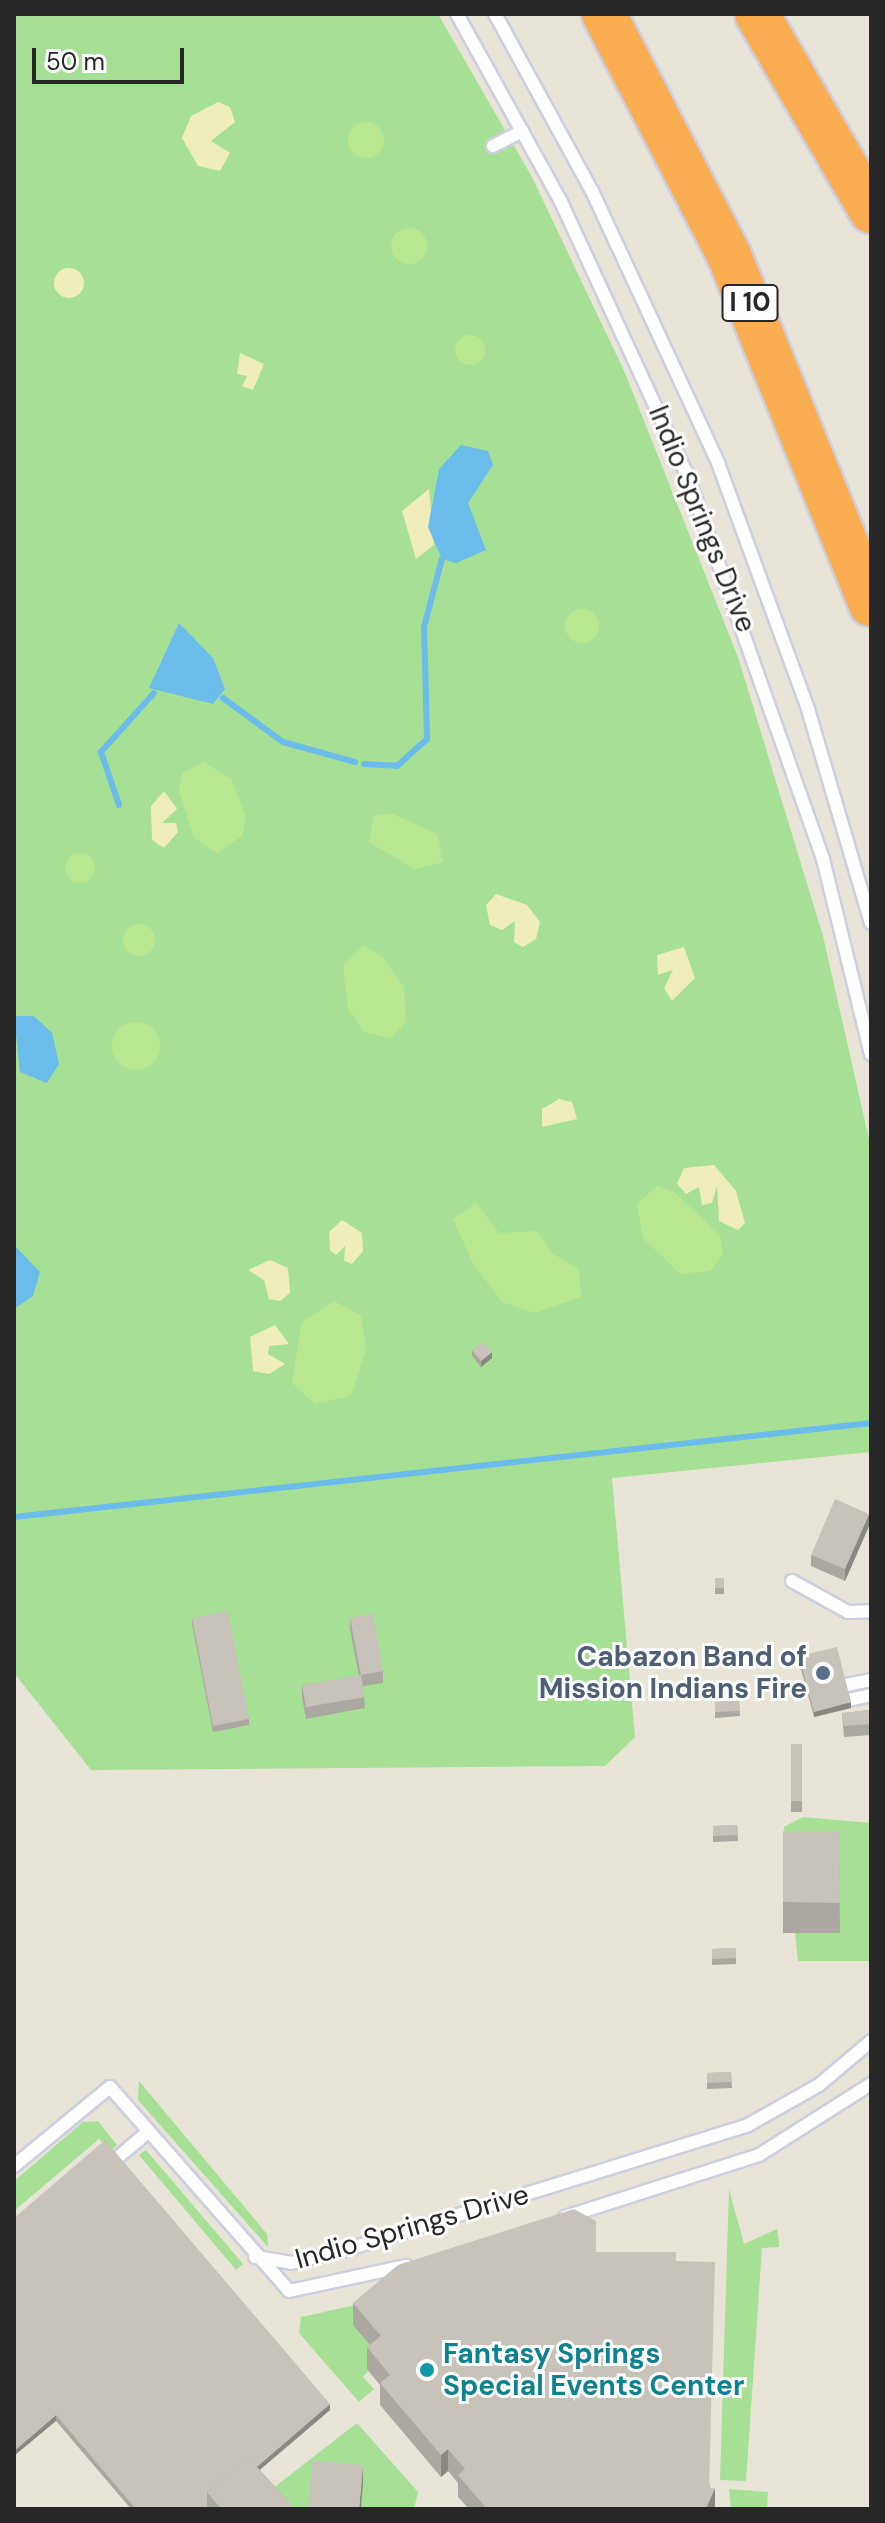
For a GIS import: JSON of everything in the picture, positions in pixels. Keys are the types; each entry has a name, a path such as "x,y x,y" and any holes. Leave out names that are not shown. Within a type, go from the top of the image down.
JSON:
{"highway":[{"name":"I 10","path":"604,14 729,255 871,604"},
{"path":"757,14 871,211"}],"lane":[{"name":"Indio Springs Drive","path":"457,14 522,131 632,346 742,616 823,859 871,1054"},
{"name":"Indio Springs Drive","path":"495,14 592,191 718,463 808,709 871,923"},
{"path":"493,146 522,131"},
{"path":"792,1581 848,1612 871,1611"},
{"path":"846,1685 871,1680"},
{"path":"849,1700 871,1695"},
{"name":"Indio Springs Drive","path":"254,2257 291,2263 342,2251 748,2125 819,2085 871,2041"},
{"name":"Indio Springs Drive","path":"554,2220 759,2155 871,2084"},
{"path":"14,2166 110,2087 254,2257"},
{"path":"116,2159 149,2131"},
{"name":"Indio Springs Drive","path":"254,2257 279,2285 301,2293 423,2261"}],"green space":[{"path":"14,14 438,14 532,177 625,373 738,657 823,936 871,1148 871,1452 612,1478 635,1737 605,1766 91,1770 14,1673"},
{"path":"366,122 379,127 384,140 379,153 366,158 353,153 348,140 353,127"},
{"path":"409,228 422,233 427,246 422,259 409,264 396,259 391,246 396,233"},
{"path":"470,335 481,339 485,350 481,361 470,365 459,361 455,350 459,339"},
{"path":"582,609 594,614 599,626 594,638 582,643 570,638 565,626 570,614"},
{"path":"203,762 231,779 246,816 242,836 217,853 194,838 179,791 182,774"},
{"path":"393,814 437,834 443,862 415,869 369,842 374,815"},
{"path":"80,853 91,857 95,868 91,879 80,883 69,879 65,868 69,857"},
{"path":"139,924 150,929 155,940 150,951 139,956 128,951 123,940 128,929"},
{"path":"363,946 382,956 404,987 406,1022 390,1038 364,1032 348,1008 343,966"},
{"path":"136,1022 153,1029 160,1046 153,1063 136,1070 119,1063 112,1046 119,1029"},
{"path":"657,1186 674,1192 720,1235 723,1254 710,1271 680,1274 643,1238 637,1204"},
{"path":"476,1203 499,1233 537,1231 553,1254 579,1269 581,1297 535,1313 502,1302 472,1262 453,1219"},
{"path":"334,1301 361,1315 366,1350 351,1396 315,1404 292,1383 302,1322"},
{"path":"803,1817 871,1823 871,1961 798,1961 784,1827"},
{"path":"139,2081 267,2234 268,2247 138,2100"},
{"path":"98,2121 117,2145 110,2151 99,2139 14,2211 14,2181 83,2122"},
{"path":"146,2150 243,2264 236,2270 139,2155"},
{"path":"729,2189 744,2244 777,2229 779,2241 779,2247 762,2248 746,2481 720,2480"},
{"path":"383,2299 381,2358 363,2377 374,2389 359,2402 299,2333 301,2317"},
{"path":"357,2423 418,2492 414,2509 361,2509 362,2482 309,2509 273,2509 263,2496"},
{"path":"729,2489 768,2492 767,2509 731,2509"}],"sand":[{"path":"218,102 230,107 235,122 211,141 230,153 220,171 198,166 182,138 191,116"},
{"path":"69,268 80,272 84,283 80,294 69,298 58,294 54,283 58,272"},
{"path":"240,353 264,364 253,390 242,386 247,376 237,374"},
{"path":"429,489 434,545 416,559 402,511"},
{"path":"164,791 177,809 162,823 176,823 178,832 164,848 152,840 151,806"},
{"path":"496,894 527,905 540,922 536,939 523,947 514,942 515,921 502,930 490,925 486,905"},
{"path":"684,947 695,978 672,1001 664,988 673,970 658,975 657,955"},
{"path":"559,1099 572,1102 577,1119 542,1127 542,1109"},
{"path":"714,1165 736,1191 745,1223 738,1230 719,1221 717,1186 712,1203 702,1205 699,1187 686,1194 677,1184 684,1168"},
{"path":"342,1220 362,1233 363,1251 352,1264 344,1261 345,1246 336,1255 330,1250 329,1232"},
{"path":"270,1260 288,1268 290,1293 280,1301 269,1299 264,1280 248,1270"},
{"path":"275,1325 289,1344 269,1346 268,1354 285,1364 269,1374 253,1371 250,1337"}],"water":[{"path":"461,445 488,451 493,465 468,503 486,550 456,563 442,559 428,527 439,469"},
{"path":"179,623 213,658 225,689 213,704 149,688"},
{"path":"14,1016 34,1016 52,1033 59,1064 47,1083 20,1072"},
{"path":"14,1245 40,1272 33,1296 14,1309"}],"building":[{"path":"483,1342 492,1352 481,1361 472,1350"},
{"path":"835,1499 869,1514 845,1569 811,1555"},
{"path":"715,1578 724,1578 724,1588 715,1588"},
{"path":"228,1611 249,1719 213,1726 192,1618"},
{"path":"373,1613 383,1671 361,1675 350,1618"},
{"name":"Cabazon Band of Mission Indians Fire","path":"837,1647 851,1702 814,1712 799,1656"},
{"path":"361,1675 365,1697 306,1707 302,1685"},
{"path":"739,1701 740,1711 715,1712 715,1702"},
{"path":"871,1710 871,1724 844,1726 842,1713"},
{"path":"791,1744 802,1744 802,1801 791,1801"},
{"path":"737,1825 738,1835 713,1836 713,1826"},
{"path":"783,1831 839,1831 840,1903 783,1902"},
{"path":"736,1948 736,1958 712,1959 712,1949"},
{"path":"731,2072 732,2082 707,2083 707,2073"},
{"path":"105,2140 330,2404 257,2467 249,2458 207,2492 207,2509 136,2509 56,2415 14,2451 14,2218"},
{"path":"574,2209 596,2221 596,2252 676,2252 676,2261 715,2262 709,2488 715,2488 706,2509 487,2509 458,2475 465,2469 448,2449 441,2455 380,2383 390,2375 367,2347 381,2336 353,2303 398,2265"},
{"path":"249,2458 295,2509 221,2509 207,2492"},
{"path":"312,2461 363,2465 359,2509 308,2509"}],"waterway":[{"path":"364,764 397,766 427,739 424,627 442,559"},
{"path":"119,805 101,752 154,693"},
{"path":"223,698 283,742 355,762"},
{"path":"14,1517 871,1423"}],"place":[{"name":"Cabazon Band of Mission Indians Fire","path":"823,1673"},
{"name":"Fantasy Springs Special Events Center","path":"427,2370"}]}
